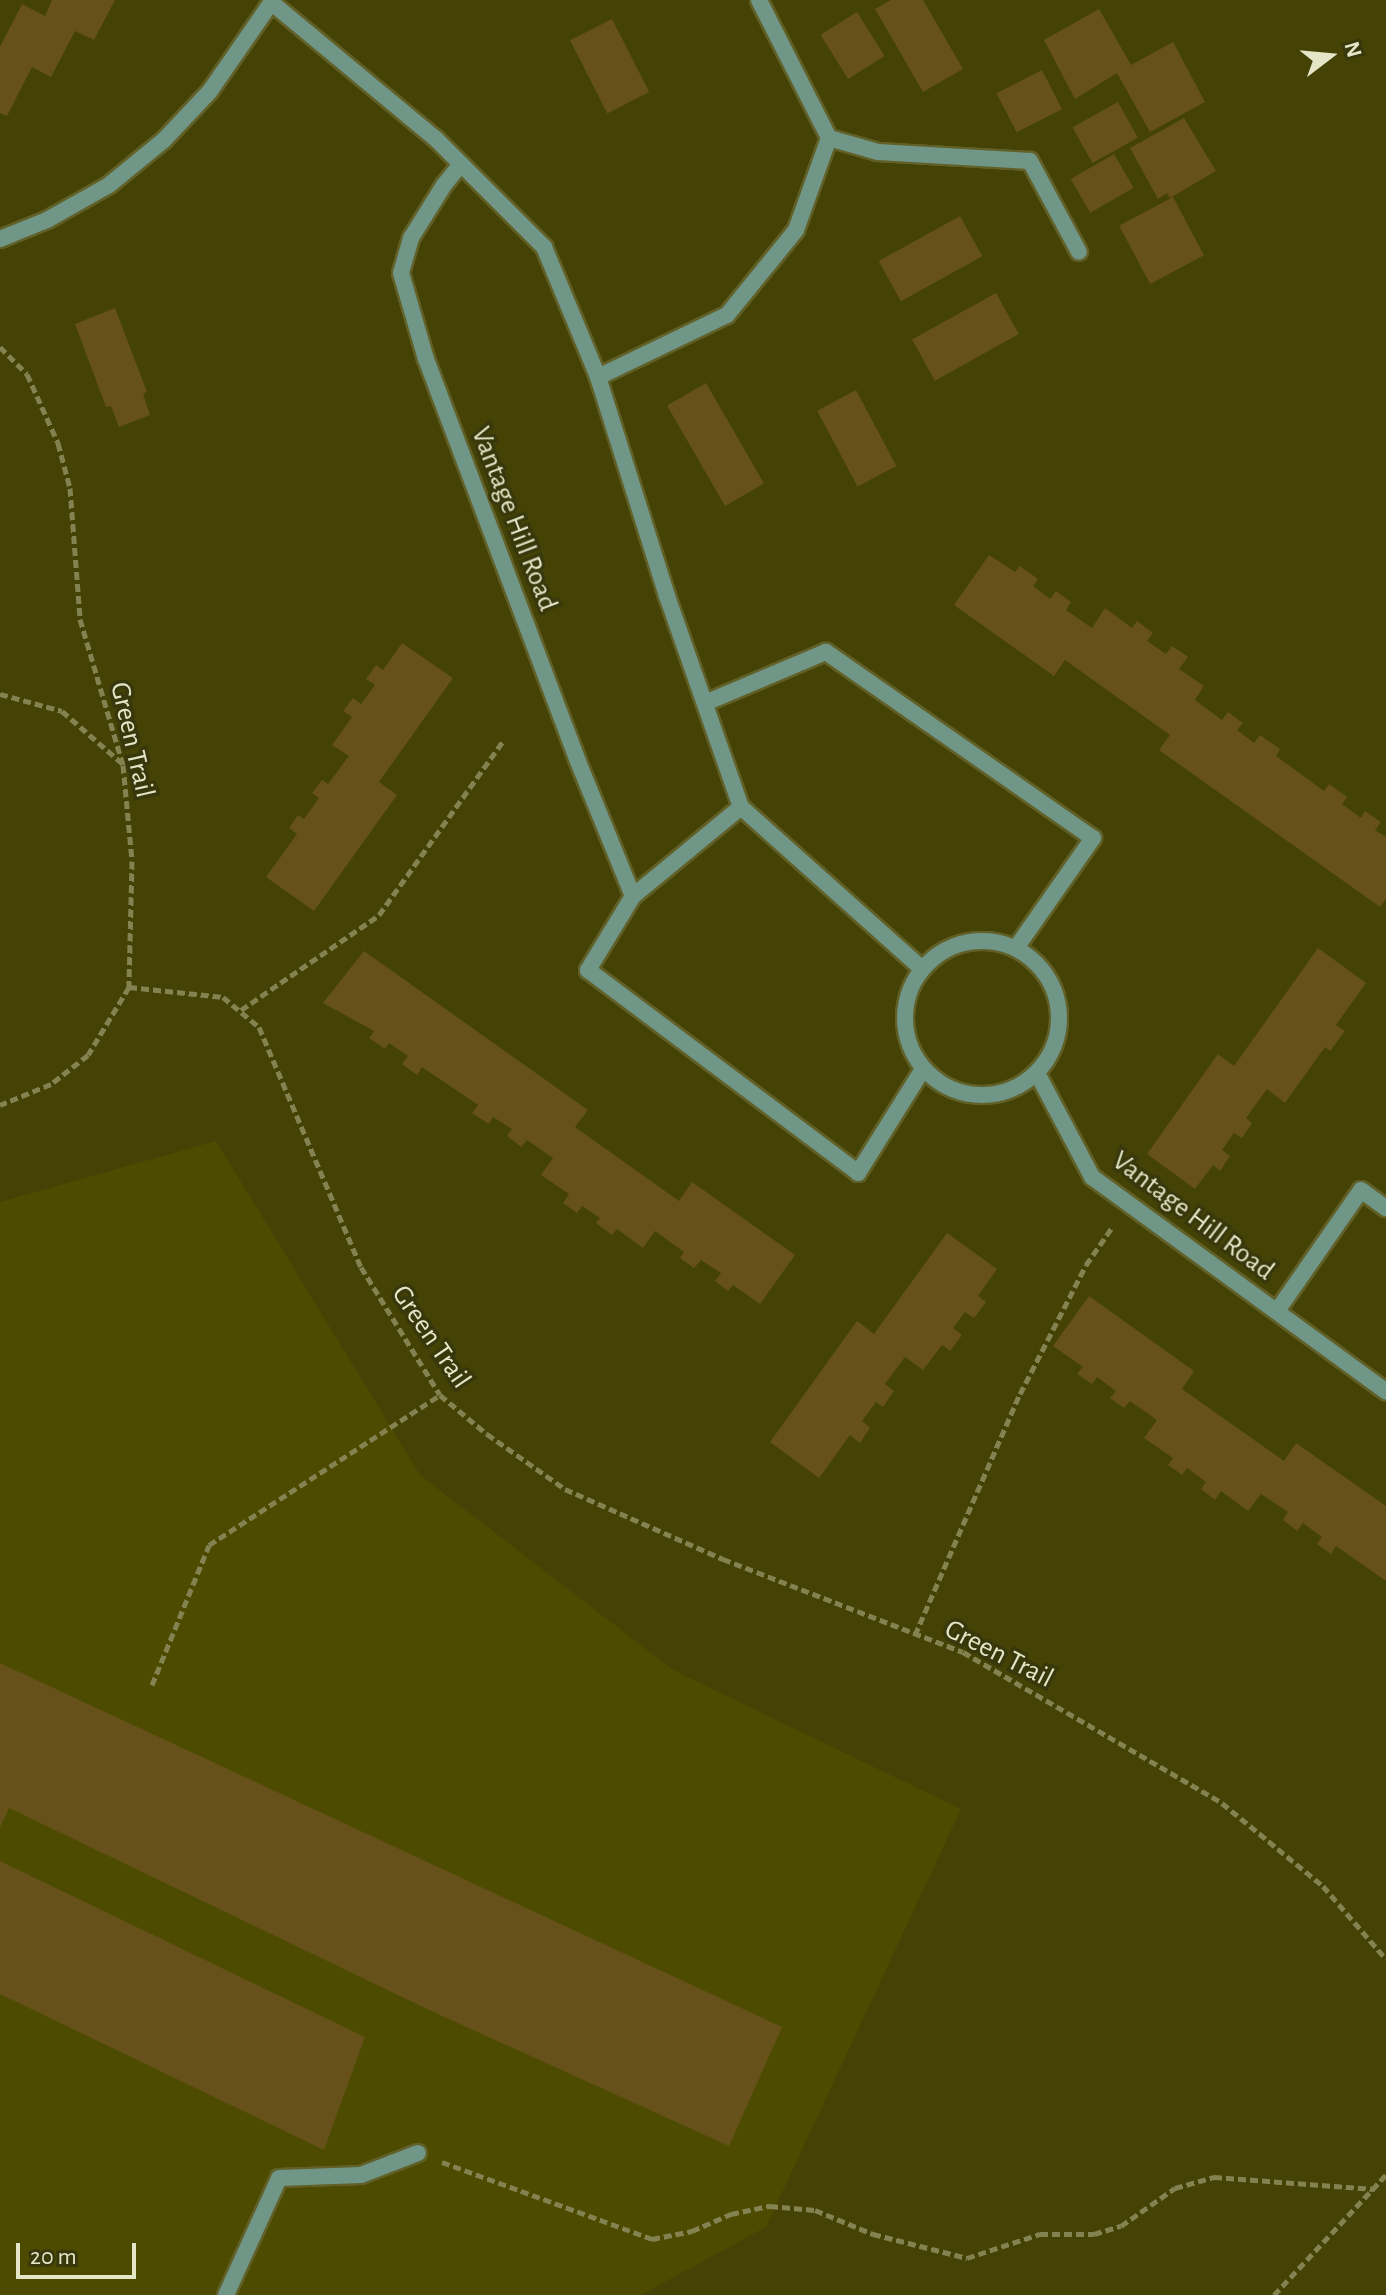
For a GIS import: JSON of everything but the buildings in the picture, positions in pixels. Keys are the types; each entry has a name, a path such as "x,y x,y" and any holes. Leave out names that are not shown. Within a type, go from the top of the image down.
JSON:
{"street":[{"path":"598,377 727,315 796,230 829,138 759,0"},
{"path":"0,239 47,220 109,185 164,140 210,91 272,1 461,164 544,247 598,377 667,596 741,807 922,969"},
{"path":"829,138 878,152 1030,161 1079,252"},
{"name":"Vantage Hill Road","path":"461,164 411,238 401,273 426,359 577,759 633,896"},
{"path":"705,703 826,652 1093,838 1016,948"},
{"path":"741,807 633,896 588,970 858,1173 923,1069"},
{"path":"970,941 990,941 1016,948 1033,960 1056,996 1059,1022 1052,1051 1037,1073 1012,1089 980,1096 944,1086 923,1069 911,1050 904,1024 908,994 922,969 945,950 970,941"},
{"name":"Vantage Hill Road","path":"1037,1073 1092,1177 1386,1391"},
{"name":"Vantage Hill Road","path":"1277,1311 1361,1190 1386,1208"},
{"path":"226,2295 279,2178 361,2175 418,2153"}],"path":[{"name":"Green Trail","path":"0,347 27,374 58,443 70,488 80,619 123,765 132,861 129,987 223,997 259,1027 361,1267 440,1395 487,1434 565,1489 723,1559 963,1652 1222,1803 1323,1886 1386,1959"},
{"path":"0,694 62,711 123,765"},
{"path":"241,1010 379,915 503,741"},
{"path":"0,1105 51,1084 88,1055 129,987"},
{"path":"915,1635 1020,1394 1086,1265 1128,1203"},
{"path":"152,1685 209,1545 440,1395"},
{"path":"418,2153 652,2239 692,2231 731,2214 770,2206 815,2210 873,2234 967,2258 1040,2234 1094,2234 1121,2226 1175,2188 1214,2177 1375,2189"},
{"path":"1274,2295 1386,2175"}],"shaded area":[{"path":"216,1141 420,1475 673,1670 961,1809 766,2227 641,2295 0,2295 0,1202"}]}
